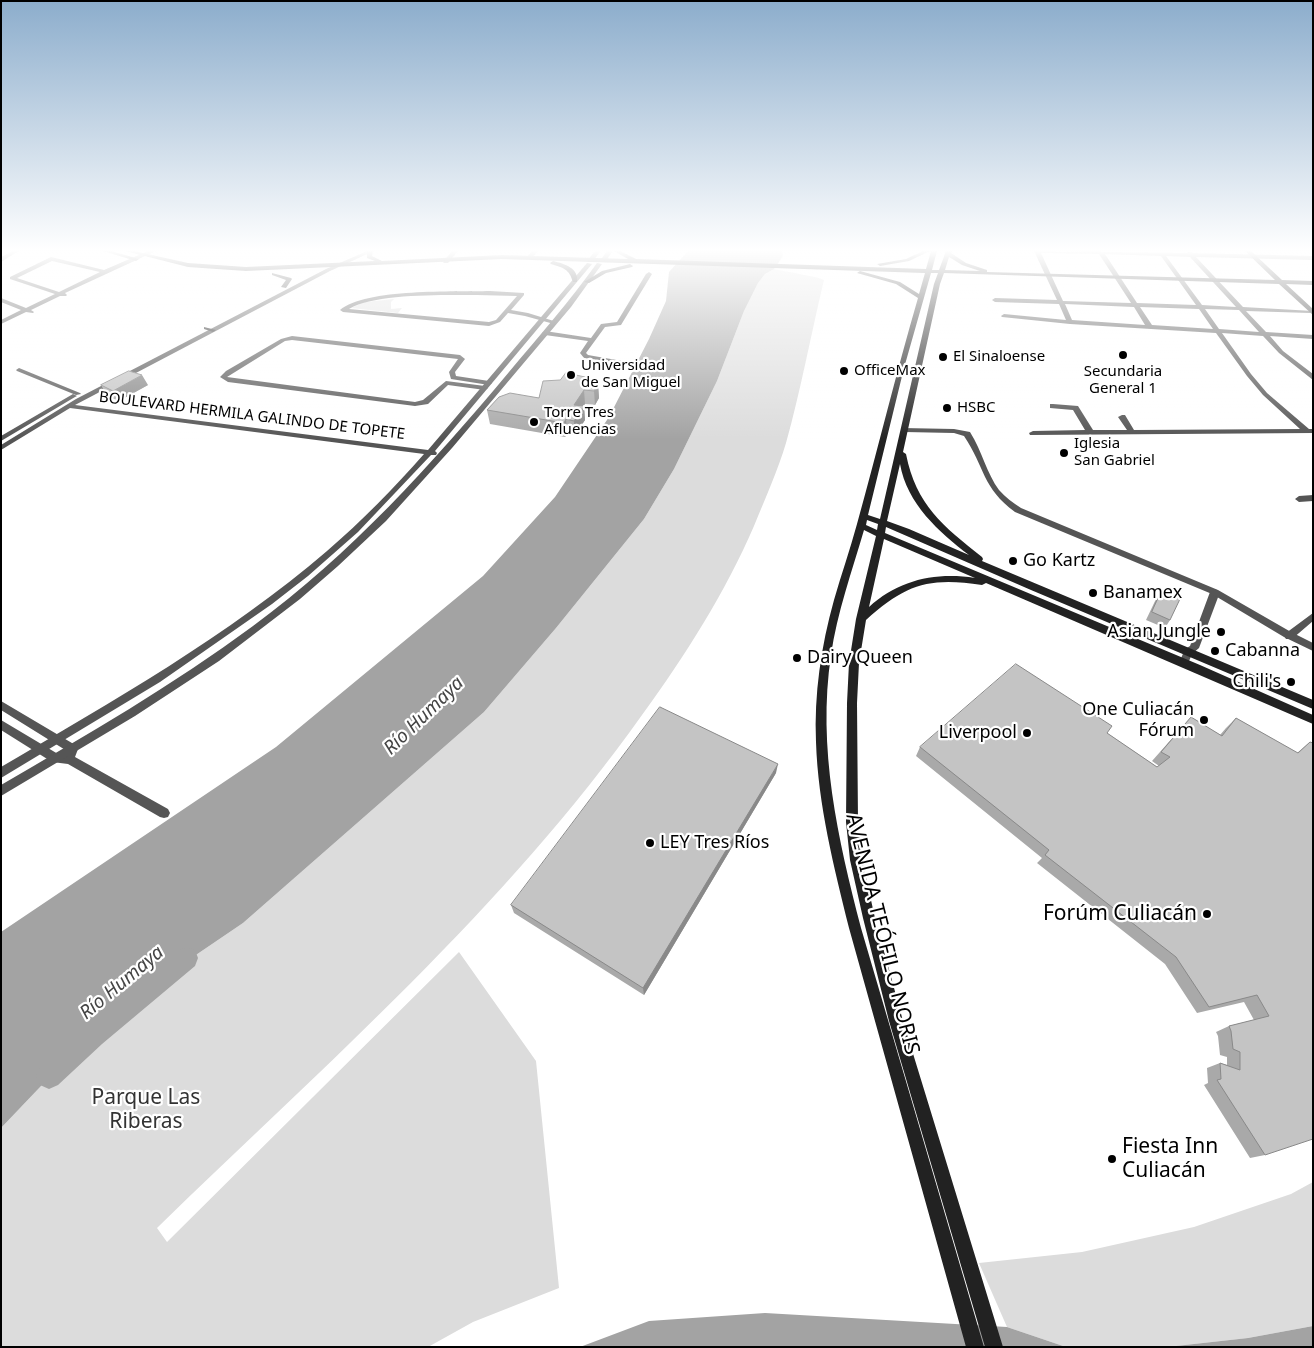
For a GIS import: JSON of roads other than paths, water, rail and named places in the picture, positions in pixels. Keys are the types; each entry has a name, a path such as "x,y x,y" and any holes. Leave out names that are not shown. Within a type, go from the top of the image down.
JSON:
{"main road":[{"name":"AVENIDA TEÓFILO NORIS","path":"917,314 899,375 863,521 838,601 828,642 822,696 821,749 824,782 838,861 994,1347"},
{"name":"AVENIDA TEÓFILO NORIS","path":"931,314 906,430 881,528 861,620 854,663 852,702 854,838 856,860 889,1022 975,1347"},
{"path":"206,328 213,330"},
{"path":"901,449 907,480 924,510 945,532 992,569"},
{"path":"863,521 992,569 1193,651 1313,705"},
{"path":"881,528 998,585 1196,668 1313,720"},
{"path":"861,620 886,597 897,590 926,580 960,579 998,585"}],"street":[{"path":"1,322 22,314"},
{"path":"1,326 24,314"},
{"path":"78,397 233,314"},
{"path":"78,397 243,314"},
{"path":"380,314 489,324 496,322 504,314"},
{"path":"537,314 546,316 554,322"},
{"path":"1,791 56,759 71,754 212,660 319,578 382,520 445,452 560,314"},
{"path":"620,362 584,356 583,353 603,325 619,324 625,314"},
{"path":"1066,314 1070,322"},
{"path":"1141,314 1150,328"},
{"path":"1205,314 1262,390 1311,432"},
{"path":"1248,314 1288,358 1313,378"},
{"path":"1,773 58,740 204,649 306,573 382,505 432,450 546,316"},
{"path":"1004,316 1150,328 1313,337"},
{"path":"545,333 592,340"},
{"path":"294,338 460,358 462,362 452,372 453,378 487,386 446,383 425,402 415,404 228,380 223,377 228,372 281,341 294,338"},
{"path":"19,370 78,397"},
{"name":"BOULEVARD HERMILA GALINDO DE TOPETE","path":"1,439 58,404 78,397 445,452"},
{"path":"1,448 68,402"},
{"name":"BOULEVARD HERMILA GALINDO DE TOPETE","path":"68,402 432,450"},
{"path":"1053,406 1075,408 1090,432"},
{"path":"1122,417 1132,432"},
{"path":"906,430 954,431 968,434 987,478 1002,499 1018,510 1215,592 1244,607 1289,636 1313,646"},
{"path":"1033,433 1311,432"},
{"path":"1300,499 1313,498"},
{"path":"306,573 319,578"},
{"path":"1184,663 1193,651 1215,592"},
{"path":"1289,636 1313,616"},
{"path":"1193,651 1196,668"},
{"path":"1,705 58,740 71,754 164,813"},
{"path":"1,724 56,759"}],"water":[{"path":"660,314 743,314 717,381 674,469 644,519 556,628 484,712 243,923 162,978 83,1042 1,1128 1,932 276,747 483,576 555,497 609,417"},
{"path":"765,1313 1007,1327 1066,1347 580,1347 649,1321"},
{"path":"1313,1326 1313,1347 1167,1347 1248,1338"}],"waterway":[{"name":"Río Humaya","path":"49,1076 93,1035 187,958"}],"place":[{"name":"Secundaria General 1","path":"1123,355"},
{"name":"El Sinaloense","path":"943,357"},
{"name":"OfficeMax","path":"844,371"},
{"name":"Universidad de San Miguel","path":"571,375"},
{"name":"HSBC","path":"947,408"},
{"name":"Torre Tres Afluencias","path":"534,422"},
{"name":"Iglesia San Gabriel","path":"1064,453"},
{"name":"Go Kartz","path":"1013,561"},
{"name":"Banamex","path":"1093,593"},
{"name":"Asian Jungle","path":"1221,632"},
{"name":"Cabanna","path":"1215,651"},
{"name":"Dairy Queen","path":"797,658"},
{"name":"Chili's","path":"1291,682"},
{"name":"One Culiacán Fórum","path":"1204,720"},
{"name":"Liverpool","path":"1027,733"},
{"name":"LEY Tres Ríos","path":"650,843"},
{"name":"Forúm Culiacán","path":"1207,914"},
{"name":"Fiesta Inn Culiacán","path":"1112,1159"}],"park label":[{"name":"Parque Las Riberas","path":"146,1110"}]}
